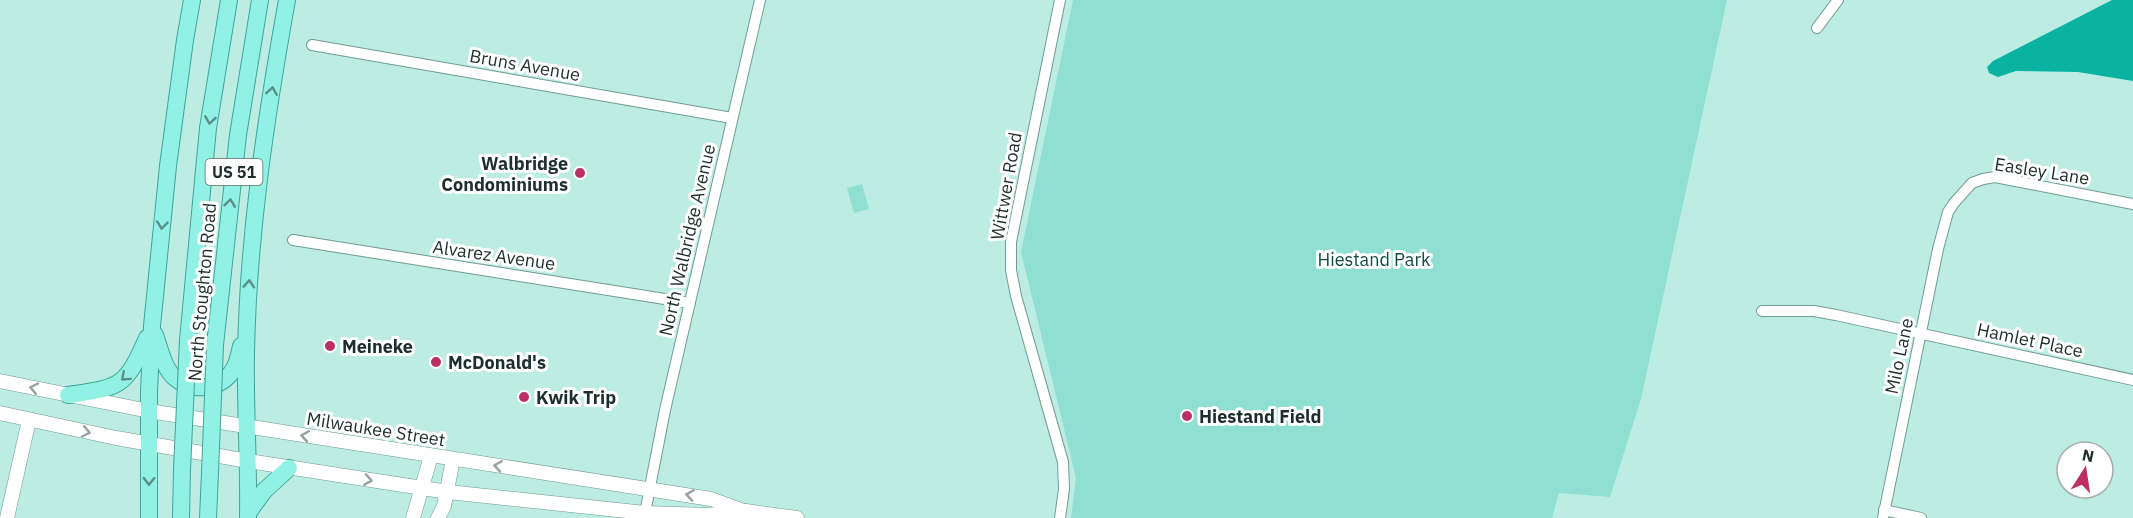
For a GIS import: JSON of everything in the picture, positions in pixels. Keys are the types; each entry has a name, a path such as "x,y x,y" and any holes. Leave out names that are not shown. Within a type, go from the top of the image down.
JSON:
{"main road":[{"path":"149,518 152,326 168,166 192,0"},
{"name":"North Stoughton Road","path":"181,518 188,340 208,128 229,0"},
{"name":"North Stoughton Road","path":"208,518 215,345 238,135 260,0"},
{"path":"248,516 247,322 256,201 287,0"},
{"path":"152,326 168,370 175,378 192,386 204,387 216,385 232,373 247,322"},
{"path":"68,395 107,389 124,380 134,368 152,326"},
{"path":"248,516 264,491 289,468"}],"street":[{"name":"North Walbridge Avenue","path":"644,516 665,410 760,0"},
{"name":"Wittwer Road","path":"1060,0 1020,190 1010,254 1016,296 1063,462 1064,489 1060,518"},
{"path":"1817,28 1838,0"},
{"name":"Bruns Avenue","path":"312,45 732,118"},
{"name":"Easley Lane","path":"1954,203 1972,183 1995,177 2133,204"},
{"name":"Milo Lane","path":"1884,514 1943,229 1954,203"},
{"name":"Alvarez Avenue","path":"293,240 690,303"},
{"name":"Hamlet Place","path":"1762,311 1814,311 2133,380"},
{"name":"Milwaukee Street","path":"0,381 149,411 711,499 746,512"},
{"name":"Milwaukee Street","path":"0,413 150,444 423,489 644,516 708,516 746,512 797,518"},
{"path":"7,518 29,420"},
{"path":"413,518 431,456"},
{"path":"438,518 448,492 453,459"},
{"path":"1884,514 1921,518"}],"green space":[{"name":"Hiestand Park","path":"1073,0 1727,0 1641,399 1610,497 1559,493 1552,518 1071,518 1076,478 1021,252"},
{"path":"862,184 869,209 854,213 847,188"}],"shaded area":[{"path":"2112,0 2133,0 2133,81 2078,72 2016,71 1998,77 1989,73 1987,67 1993,61"}],"place":[{"name":"Walbridge Condominiums","path":"580,173"},
{"name":"Meineke","path":"330,346"},
{"name":"McDonald's","path":"436,362"},
{"name":"Kwik Trip","path":"524,397"},
{"name":"Hiestand Field","path":"1187,416"}]}
